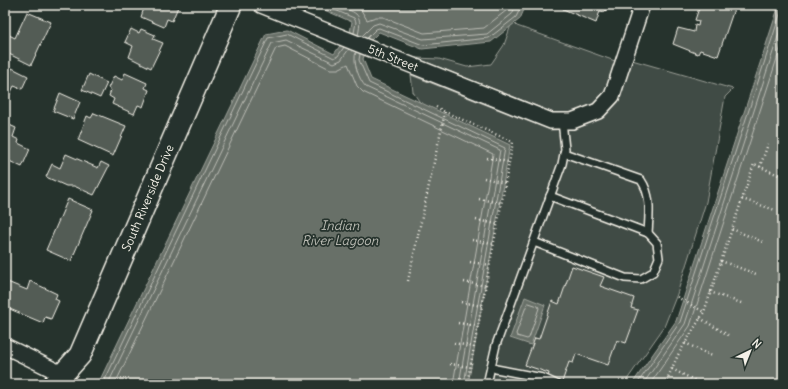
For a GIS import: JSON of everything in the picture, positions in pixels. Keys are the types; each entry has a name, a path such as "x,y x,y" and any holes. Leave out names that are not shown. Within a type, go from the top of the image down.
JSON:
{"street":[{"name":"South Riverside Drive","path":"58,379 80,355 232,5"},
{"name":"5th Street","path":"260,5 551,121 562,121"},
{"path":"562,121 572,121 598,111 612,96 642,5"},
{"path":"5,346 58,379"}],"lane":[{"path":"487,384 496,345 562,164 564,153 562,121"},
{"path":"564,153 641,180 646,187 649,202 648,233"},
{"path":"534,242 626,278 641,279 653,272 659,258 657,243 648,233 550,196"},
{"path":"491,366 496,369 543,378 556,384"}],"path":[{"path":"436,107 513,142 467,384"},
{"path":"408,281 445,112"},
{"path":"760,167 768,144"},
{"path":"487,158 509,162"},
{"path":"664,384 678,355 704,312 754,164 783,176"},
{"path":"484,178 505,182"},
{"path":"479,199 501,203"},
{"path":"742,199 775,210"},
{"path":"476,220 498,224"},
{"path":"732,229 765,242"},
{"path":"472,240 494,244"},
{"path":"721,261 756,274"},
{"path":"470,262 490,265"},
{"path":"464,282 486,286"},
{"path":"710,292 744,304"},
{"path":"677,297 704,312"},
{"path":"461,302 482,306"},
{"path":"700,318 728,335"},
{"path":"458,323 478,326"},
{"path":"454,343 474,347"},
{"path":"685,343 712,356"},
{"path":"450,364 470,368"},
{"path":"672,369 698,382"}],"shaded area":[{"path":"513,19 517,26 615,61 605,92 593,104 571,113 554,113 416,58 439,59 467,67 491,64 504,45"},
{"path":"632,60 733,89 725,97 706,202 677,294 664,327 624,384 459,384 429,116 413,92 411,75 550,130 574,129 603,116 620,98"}],"water":[{"name":"Indian River Lagoon","path":"313,5 526,5 520,19 491,42 422,49 379,32 370,41 363,59 371,79 510,145 468,384 98,384 266,34 287,30 334,54 350,32 352,22"},
{"path":"779,5 783,5 783,384 632,384 676,321"},
{"path":"525,297 545,305 531,345 510,338"}],"building":[{"path":"145,5 173,5 178,7 172,21 167,19 164,27 141,17"},
{"path":"564,5 607,5 605,12 600,11 596,23 563,9"},
{"path":"700,5 721,5 734,9 718,56 700,50 698,54 673,44 678,28 694,32 695,25 698,26 699,21 695,20"},
{"path":"27,12 51,22 31,65 5,52 5,44 9,35 15,38"},
{"path":"131,29 139,33 141,29 155,35 153,39 163,43 151,68 129,57 133,46 125,42"},
{"path":"12,68 28,76 22,89 14,86 5,104 5,76 8,77"},
{"path":"125,73 147,83 145,88 149,90 143,107 138,105 134,114 112,104 114,99 109,96 111,90 108,88 114,76 122,80"},
{"path":"89,74 107,83 100,98 82,90"},
{"path":"60,93 80,102 73,119 53,111"},
{"path":"94,113 126,126 113,156 78,140 87,116 91,118"},
{"path":"5,123 16,128 13,137 19,140 18,143 30,149 22,167 5,159"},
{"path":"66,154 98,168 101,162 109,166 94,195 74,186 66,186 46,177 52,164 60,168"},
{"path":"68,199 93,210 71,261 46,250"},
{"path":"572,266 604,277 600,286 634,298 631,308 638,310 626,343 617,340 608,365 576,354 573,363 569,362 562,382 548,377 549,373 525,365 535,338 539,339 552,301 559,304"},
{"path":"5,281 27,290 30,281 57,294 55,299 59,301 51,319 45,317 43,323 5,307"}]}
